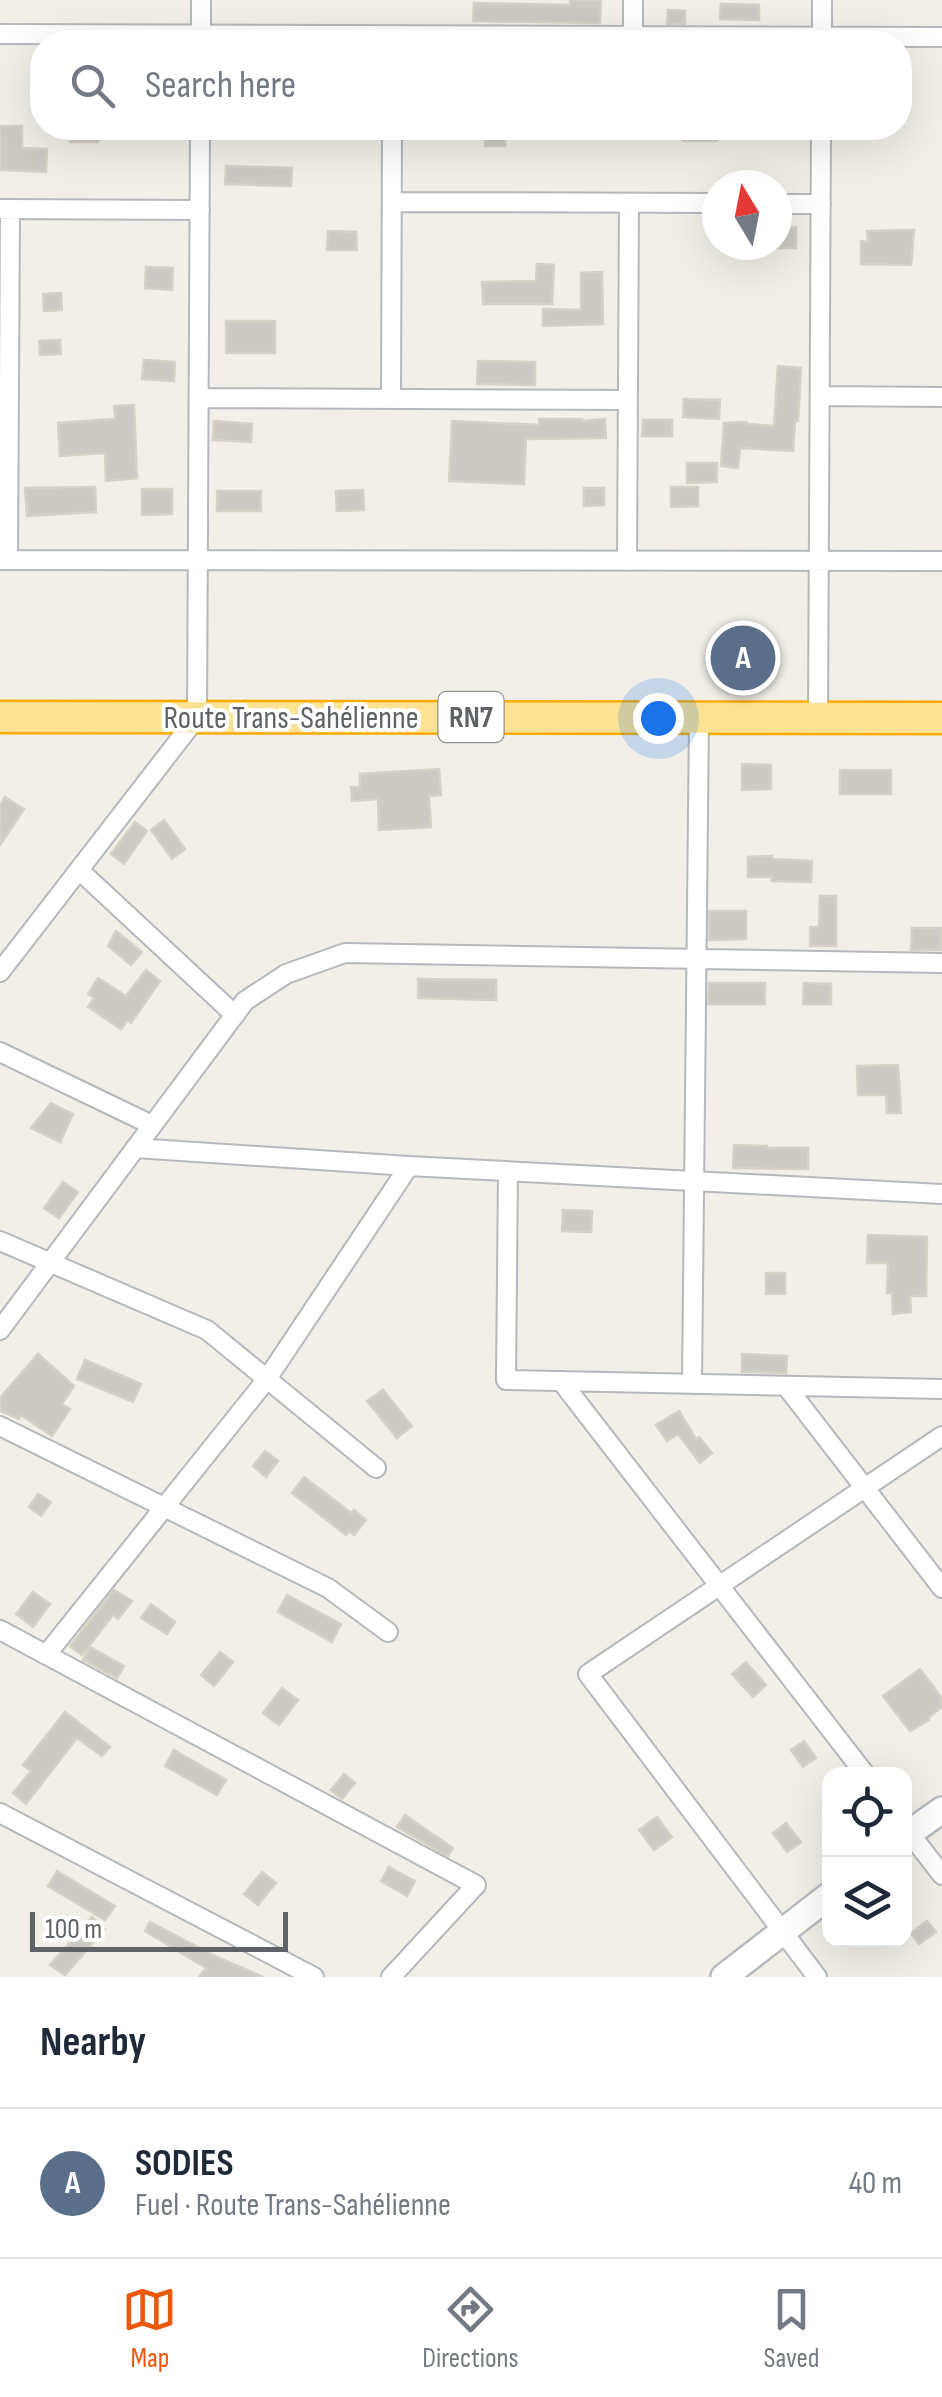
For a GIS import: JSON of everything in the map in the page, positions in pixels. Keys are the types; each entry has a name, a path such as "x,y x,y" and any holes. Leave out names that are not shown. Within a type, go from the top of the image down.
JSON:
{"highway":[{"name":"Route Trans-Sahélienne","path":"0,717 942,718"}],"street":[{"path":"201,0 201,30"},
{"path":"633,0 633,30"},
{"path":"822,0 822,30"},
{"path":"0,34 30,35"},
{"path":"912,38 942,38"},
{"path":"0,972 197,717 200,140"},
{"path":"391,399 392,140"},
{"path":"818,718 821,140"},
{"path":"392,202 702,204"},
{"path":"627,560 629,203"},
{"path":"792,204 821,204"},
{"path":"200,210 5,209 4,560 942,561"},
{"path":"820,396 942,397"},
{"path":"198,398 628,400"},
{"path":"692,1384 699,718"},
{"path":"79,870 235,1015"},
{"path":"0,1330 244,1002 286,974 345,952 942,963"},
{"path":"0,1052 152,1125"},
{"path":"135,1148 942,1194"},
{"path":"46,1655 267,1379 409,1166"},
{"path":"508,1171 506,1380 942,1390"},
{"path":"0,1241 208,1330 376,1468"},
{"path":"560,1381 860,1767"},
{"path":"786,1386 942,1588"},
{"path":"0,1426 328,1588 388,1632"},
{"path":"817,1977 588,1674 942,1436"},
{"path":"0,1630 476,1885 392,1977"},
{"path":"912,1828 942,1810"},
{"path":"0,1812 314,1977"},
{"path":"912,1839 942,1874"},
{"path":"724,1977 822,1902"}],"building":[{"path":"570,0 601,0 600,23 473,21 474,3 570,5"},
{"path":"721,4 759,5 759,20 720,19"},
{"path":"668,10 685,11 685,24 667,24"},
{"path":"0,126 22,126 22,148 47,149 46,172 0,170"},
{"path":"485,140 505,140 505,146 485,146"},
{"path":"226,166 292,168 291,186 225,184"},
{"path":"792,227 796,227 796,248 792,248"},
{"path":"914,230 911,265 861,264 861,241 868,242 867,231"},
{"path":"328,231 356,232 357,250 327,250"},
{"path":"537,264 554,265 552,304 483,304 482,282 536,281"},
{"path":"146,267 173,268 172,290 145,288"},
{"path":"602,272 603,324 543,326 543,309 581,310 581,273"},
{"path":"61,293 62,310 44,311 43,294"},
{"path":"226,321 275,321 275,353 226,353"},
{"path":"60,340 61,354 40,355 39,341"},
{"path":"144,360 175,362 174,381 142,379"},
{"path":"478,361 535,362 535,385 477,384"},
{"path":"778,366 801,368 793,451 740,448 738,468 721,466 724,423 774,426"},
{"path":"684,399 720,400 719,419 683,417"},
{"path":"134,405 137,478 106,481 105,453 60,456 58,423 115,419 114,406"},
{"path":"539,419 605,419 606,438 526,439 524,484 449,481 452,421 539,425"},
{"path":"643,420 672,420 672,436 642,436"},
{"path":"214,421 252,424 251,442 213,440"},
{"path":"687,463 717,463 717,482 687,483"},
{"path":"95,487 96,512 27,516 25,488"},
{"path":"671,487 698,487 698,506 671,507"},
{"path":"584,488 604,488 604,505 584,506"},
{"path":"142,489 172,489 172,514 142,515"},
{"path":"363,490 364,510 337,511 336,491"},
{"path":"217,491 261,491 261,511 217,511"},
{"path":"734,630 760,630 760,677 735,677"},
{"path":"742,764 771,765 771,789 742,790"},
{"path":"439,769 441,795 429,796 431,827 379,830 378,799 352,801 351,787 360,787 360,774"},
{"path":"840,770 891,770 891,794 840,794"},
{"path":"5,797 24,809 0,845 0,805"},
{"path":"164,820 185,849 172,859 151,830"},
{"path":"135,822 147,831 124,864 111,854"},
{"path":"748,857 812,861 811,882 748,877"},
{"path":"820,896 836,896 836,946 810,946 810,927 819,927"},
{"path":"709,911 746,911 746,939 709,940"},
{"path":"912,928 941,928 941,950 911,950"},
{"path":"116,931 142,952 131,965 108,946"},
{"path":"146,970 160,981 131,1023 128,1020 121,1029 88,1007 94,998 88,994 98,978 126,996"},
{"path":"418,979 496,980 496,1000 418,998"},
{"path":"709,983 765,983 765,1004 708,1004"},
{"path":"804,983 831,984 831,1004 803,1004"},
{"path":"898,1065 901,1113 887,1113 886,1095 858,1095 857,1066"},
{"path":"51,1103 73,1114 60,1142 31,1128"},
{"path":"734,1145 808,1148 808,1169 733,1168"},
{"path":"63,1182 78,1192 59,1218 44,1208"},
{"path":"563,1210 592,1211 591,1232 562,1231"},
{"path":"868,1235 927,1237 926,1296 910,1296 911,1312 893,1314 892,1293 887,1293 888,1263 867,1263"},
{"path":"766,1273 785,1273 785,1294 766,1294"},
{"path":"38,1354 74,1386 62,1404 70,1409 52,1436 21,1415 19,1419 0,1411 0,1398"},
{"path":"742,1354 787,1356 786,1373 742,1372"},
{"path":"85,1360 141,1384 133,1402 77,1379"},
{"path":"383,1390 412,1426 397,1438 367,1401"},
{"path":"679,1411 696,1439 699,1437 712,1453 700,1463 678,1434 667,1441 656,1425"},
{"path":"265,1451 278,1461 266,1477 253,1466"},
{"path":"304,1477 366,1520 354,1535 349,1531 346,1535 292,1493"},
{"path":"38,1494 51,1502 41,1516 29,1507"},
{"path":"114,1590 132,1601 118,1619 113,1615 82,1655 70,1646"},
{"path":"33,1592 50,1604 33,1627 16,1614"},
{"path":"287,1595 341,1624 332,1642 278,1612"},
{"path":"151,1604 175,1622 167,1634 141,1618"},
{"path":"90,1647 124,1666 117,1678 83,1660"},
{"path":"220,1652 233,1662 214,1686 201,1675"},
{"path":"746,1662 766,1685 753,1697 732,1674"},
{"path":"920,1669 942,1698 942,1707 910,1731 883,1696"},
{"path":"282,1688 298,1700 279,1725 263,1713"},
{"path":"65,1712 110,1747 102,1756 77,1738 26,1804 13,1793 31,1771 23,1765"},
{"path":"804,1741 816,1758 803,1767 791,1750"},
{"path":"174,1750 226,1780 217,1795 165,1766"},
{"path":"344,1774 355,1783 342,1799 331,1790"},
{"path":"405,1815 453,1848 448,1856 397,1827"},
{"path":"657,1817 672,1837 654,1850 639,1830"},
{"path":"786,1823 801,1842 787,1852 773,1833"},
{"path":"389,1867 415,1881 407,1896 381,1881"},
{"path":"57,1871 115,1906 105,1920 48,1886"},
{"path":"262,1872 276,1883 258,1905 244,1894"},
{"path":"92,1917 105,1929 65,1975 50,1965"},
{"path":"927,1921 936,1932 919,1944 912,1932"},
{"path":"150,1922 263,1977 199,1977 206,1968 145,1931"}],"place":[{"name":"SODIES","path":"743,658"}]}
